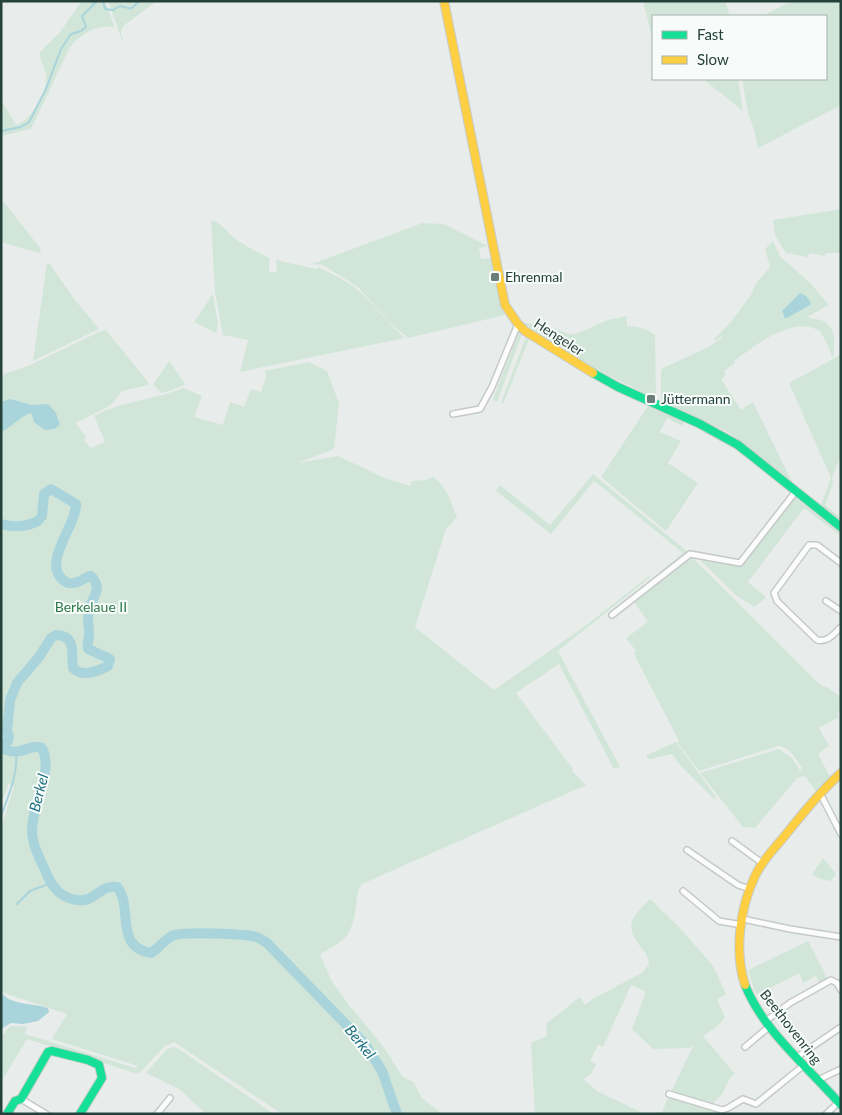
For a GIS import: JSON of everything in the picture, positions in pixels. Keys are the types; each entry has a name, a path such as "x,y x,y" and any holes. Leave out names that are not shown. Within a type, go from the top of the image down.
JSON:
{"street":[{"name":"Hengeler","path":"444,1 505,304 518,324 525,331 618,387 700,424 732,441 841,527"},
{"path":"453,414 480,409 492,387 518,324"},
{"path":"612,615 690,554 740,563 796,491"},
{"path":"841,563 817,545 809,545 774,593 777,601 820,642 827,640 841,627"},
{"path":"826,601 841,611"},
{"name":"Beethovenring","path":"840,1104 768,1023 751,998 742,977 740,942 742,922 750,889 762,863 820,793 841,772"},
{"path":"820,793 841,834"},
{"path":"732,841 762,863"},
{"path":"687,850 738,885 750,889"},
{"path":"683,891 719,921 742,922 841,937"},
{"path":"745,1047 790,1003 829,981 834,981 841,990"},
{"path":"797,1056 841,1027"},
{"path":"7,1114 15,1100 21,1098 48,1052 62,1053 96,1062 99,1065 102,1078 80,1114"},
{"path":"669,1094 718,1110 728,1108 743,1099 756,1104 804,1065"},
{"path":"818,1080 841,1068"},
{"path":"21,1098 46,1114"},
{"path":"157,1114 170,1098"},
{"path":"826,1114 840,1104"}],"green space":[{"path":"82,1 105,1 115,28 103,27 89,31 77,39 69,49 31,129 1,136 1,100 16,125 33,112 42,97 46,82 40,52 60,32"},
{"path":"108,1 157,1 123,26 121,32 124,46"},
{"path":"643,1 725,1 730,15 652,15 652,37"},
{"path":"791,1 841,1 841,105 758,148 748,113 742,80 827,80 827,15 765,15"},
{"path":"704,80 738,80 743,111"},
{"path":"3,201 40,248 41,251 39,253 1,242 1,202"},
{"path":"841,209 841,253 826,253 825,256 809,253 808,257 786,253 775,235 773,220"},
{"path":"211,220 225,228 241,243 270,258 269,272 277,272 276,260 317,269 318,267 344,280 364,296 405,338 240,372 248,340 223,335 215,292"},
{"path":"422,223 443,224 488,246 479,248 481,259 491,258 501,307 505,315 408,338 389,322 358,287 323,265 312,264"},
{"path":"773,241 780,256 812,285 829,305 809,316 809,318 821,320 833,331 833,359 820,331 809,327 786,329 764,340 734,361 735,363 724,371 726,375 721,379 741,410 753,402 792,482 728,432 662,401 661,398 661,371 663,368 708,347 722,338 722,336 715,341 714,339 731,322 751,295 757,282 770,267 765,249"},
{"path":"47,263 49,263 75,300 99,329 33,361"},
{"path":"213,294 218,324 216,333 194,322"},
{"path":"627,316 627,326 642,328 655,335 656,399 594,368 523,323 542,324 569,334 576,334 608,320"},
{"name":"Berkelaue II","path":"106,330 148,382 148,385 122,391 111,405 76,423 86,437 84,440 91,448 105,442 94,416 116,407 183,388 202,396 194,417 223,425 230,402 244,407 251,389 261,392 266,377 265,371 308,362 327,371 339,403 334,449 298,463 338,456 385,478 410,486 412,481 426,480 433,477 442,485 457,517 446,529 415,627 494,690 588,624 650,575 649,578 558,651 620,767 614,769 559,664 516,693 573,769 572,771 586,785 362,884 358,892 350,931 342,941 320,954 331,980 383,1046 402,1076 413,1082 422,1098 442,1114 282,1114 174,1042 164,1047 138,1074 27,1039 1,1082 1,1037 10,1026 27,1026 25,1034 135,1068 138,1066 52,1039 67,1014 1,992 1,827 14,787 9,783 1,804 1,375 28,366"},
{"path":"519,332 522,334 497,402 493,399"},
{"path":"526,337 529,339 503,404 501,403"},
{"path":"841,354 841,455 832,478 833,483 825,505 841,518 841,521 821,505 831,478 789,383"},
{"path":"169,361 185,384 162,393 153,385"},
{"path":"648,406 684,422 682,426 667,418 660,432 681,441 668,463 698,483 666,531 601,477"},
{"path":"593,474 689,553 661,574 661,571 683,553 594,481 551,534 496,491 500,485 550,525"},
{"path":"794,497 841,533 841,536 804,508 748,582 766,597 755,607 737,596 697,557 741,565"},
{"path":"691,556 815,680 841,697 841,710 837,713 839,717 819,728 829,746 818,754 830,777 816,791 805,776 797,778 755,828 743,827 700,773 779,749 792,758 801,772 802,768 786,748 778,746 699,771 677,742 679,741 634,654 636,651 626,638 648,622 633,600"},
{"path":"676,742 716,797 715,800 681,766 672,754 647,758 647,755"},
{"path":"823,858 836,874 831,881 820,879 812,874"},
{"path":"650,899 680,928 713,966 726,994 717,999 725,1018 703,1036 735,1074 730,1078 722,1094 710,1106 671,1092 693,1046 689,1048 653,1049 632,1029 646,992 631,985 603,1047 598,1045 590,1061 596,1064 591,1074 583,1079 597,1091 645,1114 535,1114 531,1043 547,1036 546,1024 580,997 585,1005 594,998 642,973 649,964 649,961 635,938 631,926 635,916"},
{"path":"808,941 828,980 820,984 816,976 803,983 800,974 798,974 756,995 748,970"},
{"path":"174,1047 274,1114 206,1114 179,1089 146,1073 167,1049"},
{"path":"669,1095 725,1114 645,1114 662,1112"}],"water":[{"path":"800,293 806,296 811,303 810,305 785,318 782,311"},
{"path":"10,399 32,405 48,404 56,413 60,425 54,429 45,430 34,422 30,413 1,433 1,402"},
{"path":"1,994 16,1002 48,1008 49,1012 38,1021 23,1024 11,1023 1,1029"}],"waterway":[{"path":"1,131 21,127 29,122 46,89 61,49 71,34 81,31 86,27 82,16 97,1"},
{"path":"103,1 105,9 113,10 120,6 131,8 139,1"},
{"name":"Berkel","path":"1,524 20,526 38,521 42,516 44,494 51,489 76,504 72,522 58,553 57,571 62,579 69,583 78,582 91,576 95,581 97,590 88,613 88,649 110,659 108,666 90,673 81,673 73,668 70,642 67,638 56,635 51,638 39,657 17,683 10,700 7,731 9,736 8,741 3,743 3,749 16,752 37,747 42,748 45,757 46,767 35,809 32,830 36,850 52,884 62,895 80,900 86,900 105,889 117,887 122,895 126,925 132,943 139,949 151,953 166,940 178,934 251,936 267,943 365,1044 382,1071 397,1114"},
{"path":"1,816 16,769 16,752"},
{"path":"17,904 30,891 51,883"}],"traffic: fast":[{"path":"593,373 618,387 700,424 738,445 841,527"},
{"path":"745,985 753,1002 775,1034 841,1105"},
{"path":"7,1114 15,1101 21,1099 48,1052 52,1051 88,1060 99,1065 102,1078 80,1114"}],"traffic: slow":[{"path":"444,1 505,305 525,331 593,373"},
{"path":"745,985 740,958 740,930 742,916 755,876 766,859 800,817 841,773"}],"place":[{"name":"Ehrenmal","path":"495,277"},
{"name":"Jüttermann","path":"651,399"}]}
